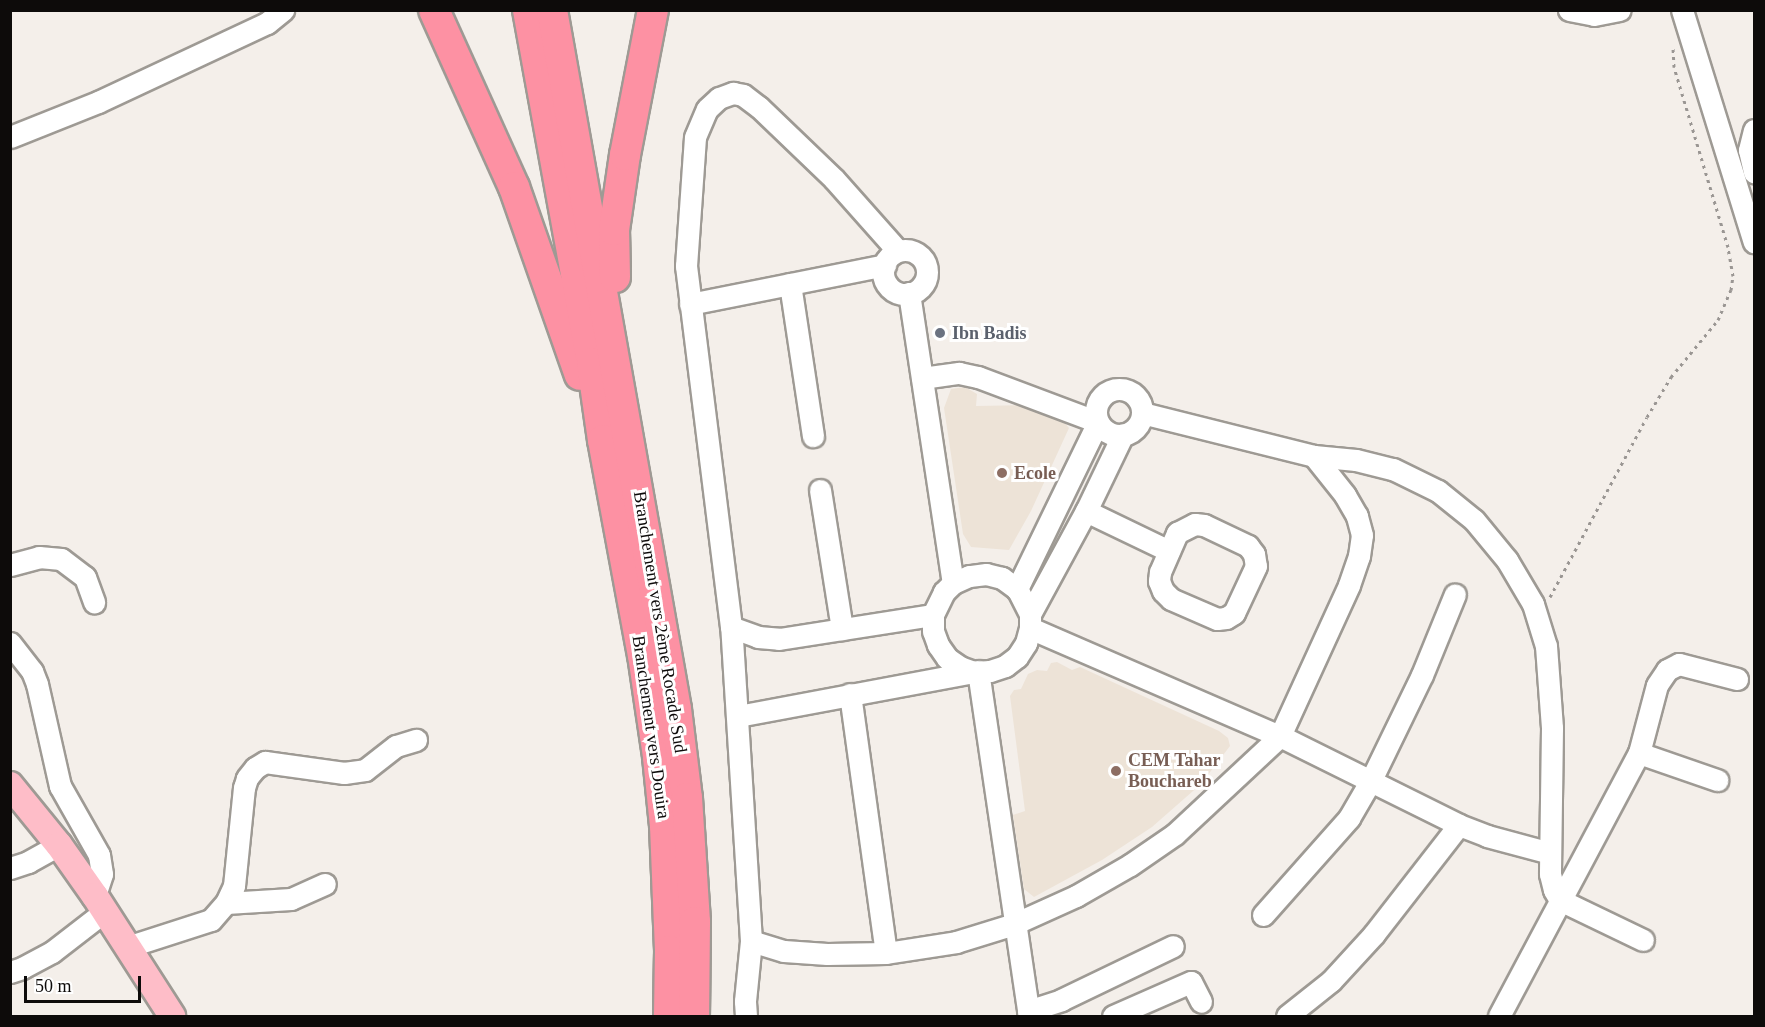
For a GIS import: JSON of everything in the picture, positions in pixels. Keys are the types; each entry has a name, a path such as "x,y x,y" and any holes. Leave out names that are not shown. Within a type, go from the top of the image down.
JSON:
{"highway":[{"path":"434,10 514,187 616,442"},
{"path":"528,10 592,363 616,442"},
{"path":"552,10 616,442"},
{"path":"616,442 614,230 625,155 653,10"},
{"name":"Branchement vers Douira","path":"616,442 665,826 670,951 669,1017"},
{"name":"Branchement vers 2ème Rocade Sud","path":"616,442 676,709 686,787 695,922 694,1017"}],"main road":[{"path":"10,785 59,845 100,904 172,1017"}],"street":[{"path":"10,137 108,97 267,23 284,10"},
{"path":"1569,10 1594,15 1620,10"},
{"path":"1685,11 1683,46 1755,242"},
{"path":"746,1017 745,1001 751,941 731,627 686,266 695,137 707,109 719,98 733,93 743,95 759,107 834,178 892,258"},
{"path":"1755,130 1749,150 1755,172"},
{"path":"690,304 790,284 892,258 917,253 926,264 927,272 922,286 909,293 895,291 889,286 884,272 892,258"},
{"path":"790,284 813,436"},
{"path":"909,293 953,583"},
{"path":"922,378 959,373 978,377 1098,422 1109,432 1123,434"},
{"path":"738,716 850,694 990,671 1005,666 1017,657 1026,643 1030,621 1123,434 1136,427 1142,413 1141,405 1132,393 1118,389 1110,391 1099,400 1096,407 1098,422 1017,589"},
{"path":"1142,413 1314,456 1356,460 1393,469 1438,491 1474,520 1507,560 1533,604 1546,646 1552,728 1550,874 1554,890 1560,900 1643,940"},
{"path":"751,941 784,951 827,954 885,952 956,942 1014,924 1076,896 1130,865 1175,834 1280,736 1349,585 1359,556 1362,534 1357,516 1345,495 1314,456"},
{"path":"820,490 842,629"},
{"path":"1086,511 1169,551"},
{"path":"1195,524 1204,525 1248,546 1254,554 1256,566 1234,613 1217,619 1171,599 1163,591 1159,581 1169,551 1177,534 1195,524"},
{"path":"10,565 39,556 61,559 85,577 94,602"},
{"path":"976,672 960,667 947,658 938,645 933,631 933,615 944,592 953,583 969,576 986,574 1002,579 1017,589 1030,621 1280,736 1459,825 1487,836 1550,853"},
{"path":"1263,915 1349,818 1371,780 1422,675 1455,594"},
{"path":"731,627 758,637 779,639 933,615"},
{"path":"10,643 32,671 60,786 99,855 102,874 100,904 52,952 10,972"},
{"path":"1499,1017 1639,753 1657,685 1667,670 1679,664 1737,679"},
{"path":"976,672 1029,1014 1173,946"},
{"path":"850,694 885,952"},
{"path":"127,947 211,920 226,903 234,886 244,788 247,778 255,768 265,762 344,773 365,770 396,746 417,740"},
{"path":"1639,753 1717,780"},
{"path":"1287,1017 1331,981 1374,934 1459,825"},
{"path":"10,868 28,862 59,845"},
{"path":"226,903 291,899 325,884"},
{"path":"1113,1017 1191,982 1201,1002"}],"path":[{"path":"1538,619 1590,518 1604,501 1647,417 1671,377 1718,320 1731,290 1732,268 1728,247 1674,67 1683,46"}],"shaded area":[{"name":"Ecole","path":"965,387 977,394 976,406 1025,405 1061,418 1069,428 1031,511 1009,550 971,547 963,534 944,408 951,389"},
{"name":"CEM Tahar Bouchareb","path":"1057,662 1072,670 1080,667 1219,731 1228,738 1230,746 1201,784 1152,827 1102,860 1034,897 1024,889 1013,815 1025,811 1010,696 1014,690 1021,689 1028,674 1037,670 1047,671 1051,663"}],"place":[{"name":"Ibn Badis","path":"940,333"},
{"name":"Ecole","path":"1002,473"},
{"name":"CEM Tahar Bouchareb","path":"1116,771"}]}
